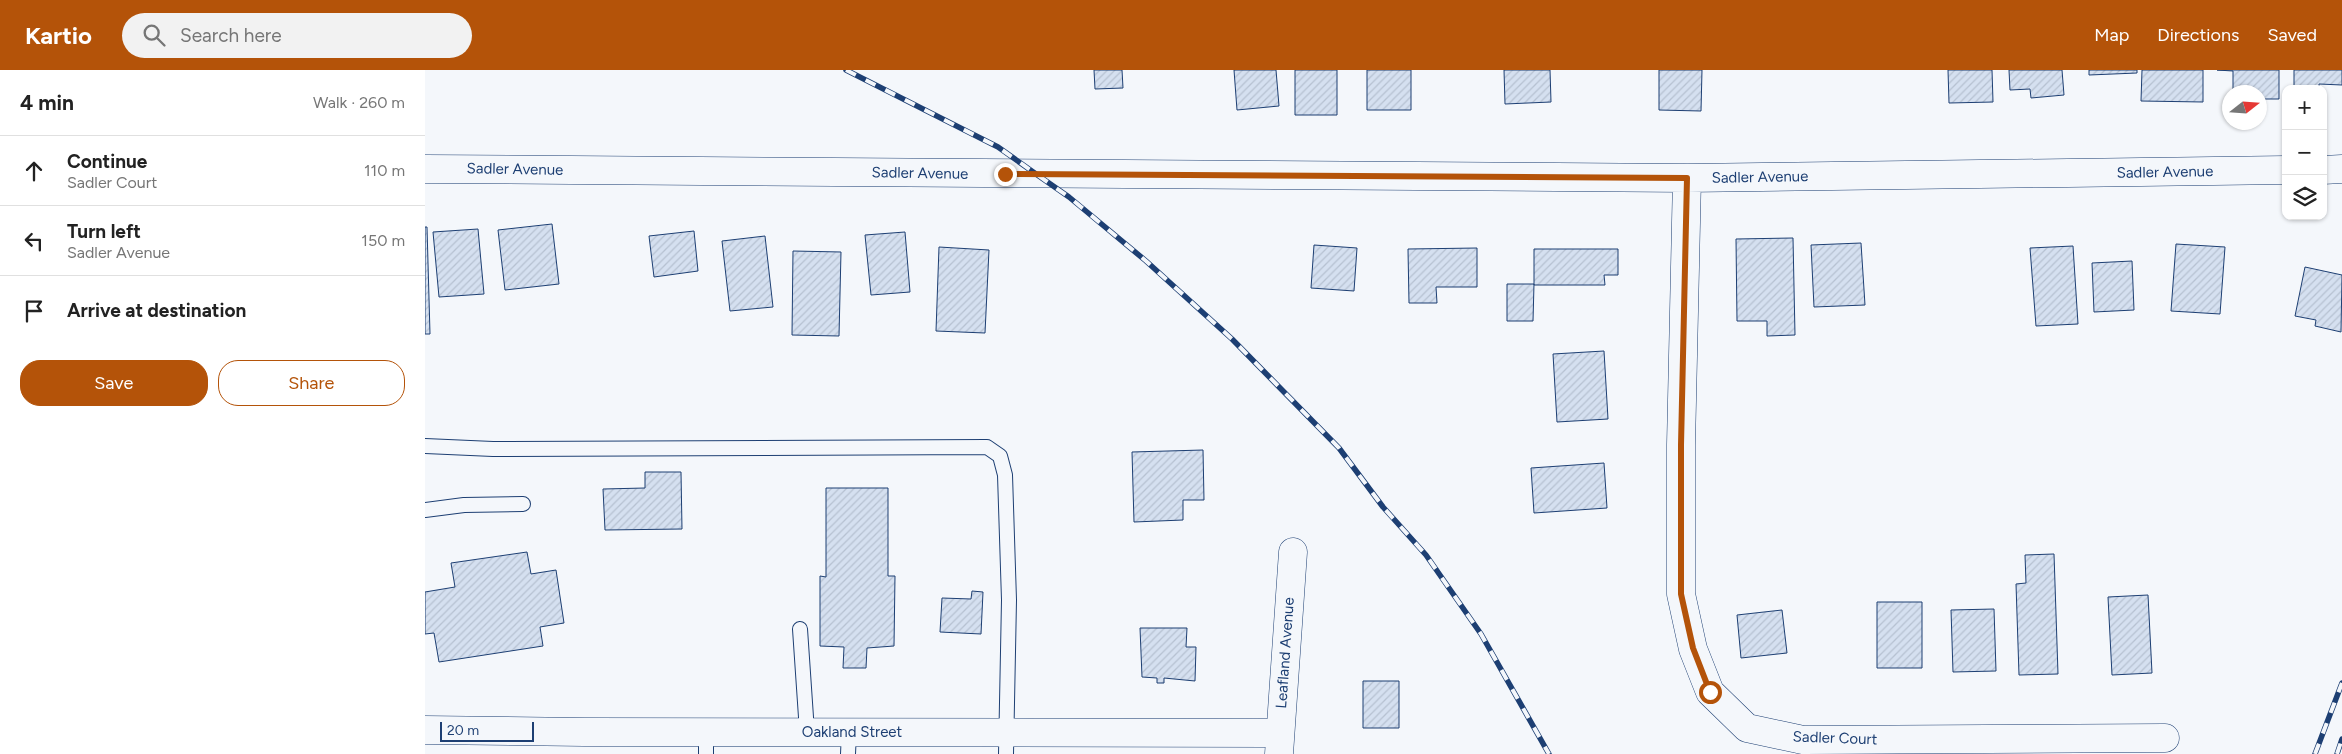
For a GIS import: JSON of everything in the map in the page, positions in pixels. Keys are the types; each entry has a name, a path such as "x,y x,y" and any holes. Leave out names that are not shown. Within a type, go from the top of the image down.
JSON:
{"street":[{"name":"Sadler Avenue","path":"425,169 1687,178 2282,170"},
{"path":"2327,170 2342,169"},
{"name":"Sadler Court","path":"1687,178 1681,445 1681,594 1693,648 1710,692 1747,728 1803,740 2165,738"},
{"name":"Leafland Avenue","path":"1279,743 1293,552"},
{"name":"Oakland Street","path":"425,730 706,743 807,732 848,743 1279,743"}],"lane":[{"path":"425,446 493,449 987,447 1000,456 1005,475 1009,600 1007,743"},
{"path":"425,510 464,505 523,504"},
{"path":"800,629 807,732"}],"building":[{"path":"1094,70 1122,70 1123,88 1095,89"},
{"path":"1234,70 1276,70 1279,106 1237,110"},
{"path":"1295,70 1337,70 1337,115 1295,115"},
{"path":"1367,70 1411,70 1411,110 1367,110"},
{"path":"1504,70 1550,70 1551,102 1505,104"},
{"path":"1659,70 1702,70 1701,111 1659,110"},
{"path":"1948,70 1992,70 1993,102 1949,103"},
{"path":"2009,70 2062,70 2064,95 2031,98 2030,89 2010,90"},
{"path":"2089,70 2137,70 2137,73 2089,75"},
{"path":"2142,70 2203,70 2203,102 2141,101"},
{"path":"2217,70 2279,70 2279,99 2267,99 2267,85 2233,85 2233,71"},
{"path":"2294,70 2342,70 2342,85 2294,85"},
{"path":"552,224 559,284 505,290 498,230"},
{"path":"425,227 427,227 430,334 425,334"},
{"path":"478,229 484,294 439,297 433,232"},
{"path":"694,231 698,271 654,277 649,236"},
{"path":"905,232 910,292 871,295 865,235"},
{"path":"765,236 773,307 730,311 722,241"},
{"path":"1793,238 1795,335 1767,336 1767,321 1737,321 1736,239"},
{"path":"1861,243 1865,305 1814,307 1811,245"},
{"path":"2176,244 2225,247 2220,314 2171,311"},
{"path":"1314,245 1357,248 1354,291 1311,288"},
{"path":"2073,246 2078,324 2036,326 2030,248"},
{"path":"939,247 989,250 985,333 936,331"},
{"path":"1477,248 1477,287 1436,287 1437,303 1409,303 1408,249"},
{"path":"1534,249 1618,249 1618,275 1604,275 1605,285 1534,285"},
{"path":"793,251 841,252 839,336 792,335"},
{"path":"2132,261 2134,310 2094,312 2092,263"},
{"path":"2305,267 2342,275 2341,332 2315,326 2316,320 2295,316"},
{"path":"1507,284 1534,284 1533,321 1507,321"},
{"path":"1604,351 1608,419 1557,422 1553,354"},
{"path":"1203,450 1204,500 1183,500 1183,520 1134,522 1132,452"},
{"path":"1604,463 1607,508 1534,513 1531,468"},
{"path":"645,472 681,472 682,529 605,530 603,489 645,488"},
{"path":"826,488 888,488 888,576 895,576 894,646 867,648 866,668 843,668 844,647 820,646 820,576 826,577"},
{"path":"527,552 531,574 556,570 564,623 540,627 543,646 439,662 434,633 425,634 425,592 455,587 451,563"},
{"path":"2054,554 2058,674 2019,675 2016,584 2026,583 2025,555"},
{"path":"972,591 983,592 981,634 940,632 942,598 971,599"},
{"path":"2148,595 2152,673 2112,675 2108,597"},
{"path":"1877,602 1922,602 1922,668 1877,668"},
{"path":"1994,609 1996,671 1953,672 1951,610"},
{"path":"1782,610 1787,653 1741,658 1737,615"},
{"path":"1140,628 1187,628 1186,647 1196,647 1195,681 1164,678 1164,683 1157,683 1157,678 1142,677"},
{"path":"1363,681 1399,681 1399,728 1363,728"}],"railway":[{"path":"846,70 998,147 1069,197 1146,261 1232,339 1339,448 1383,507 1426,555 1481,634 1549,754"},
{"path":"2315,754 2342,683"},
{"path":"2337,754 2342,739"}],"route":[{"path":"1005,174 1687,178 1681,445 1681,594 1693,648 1710,692"}]}
